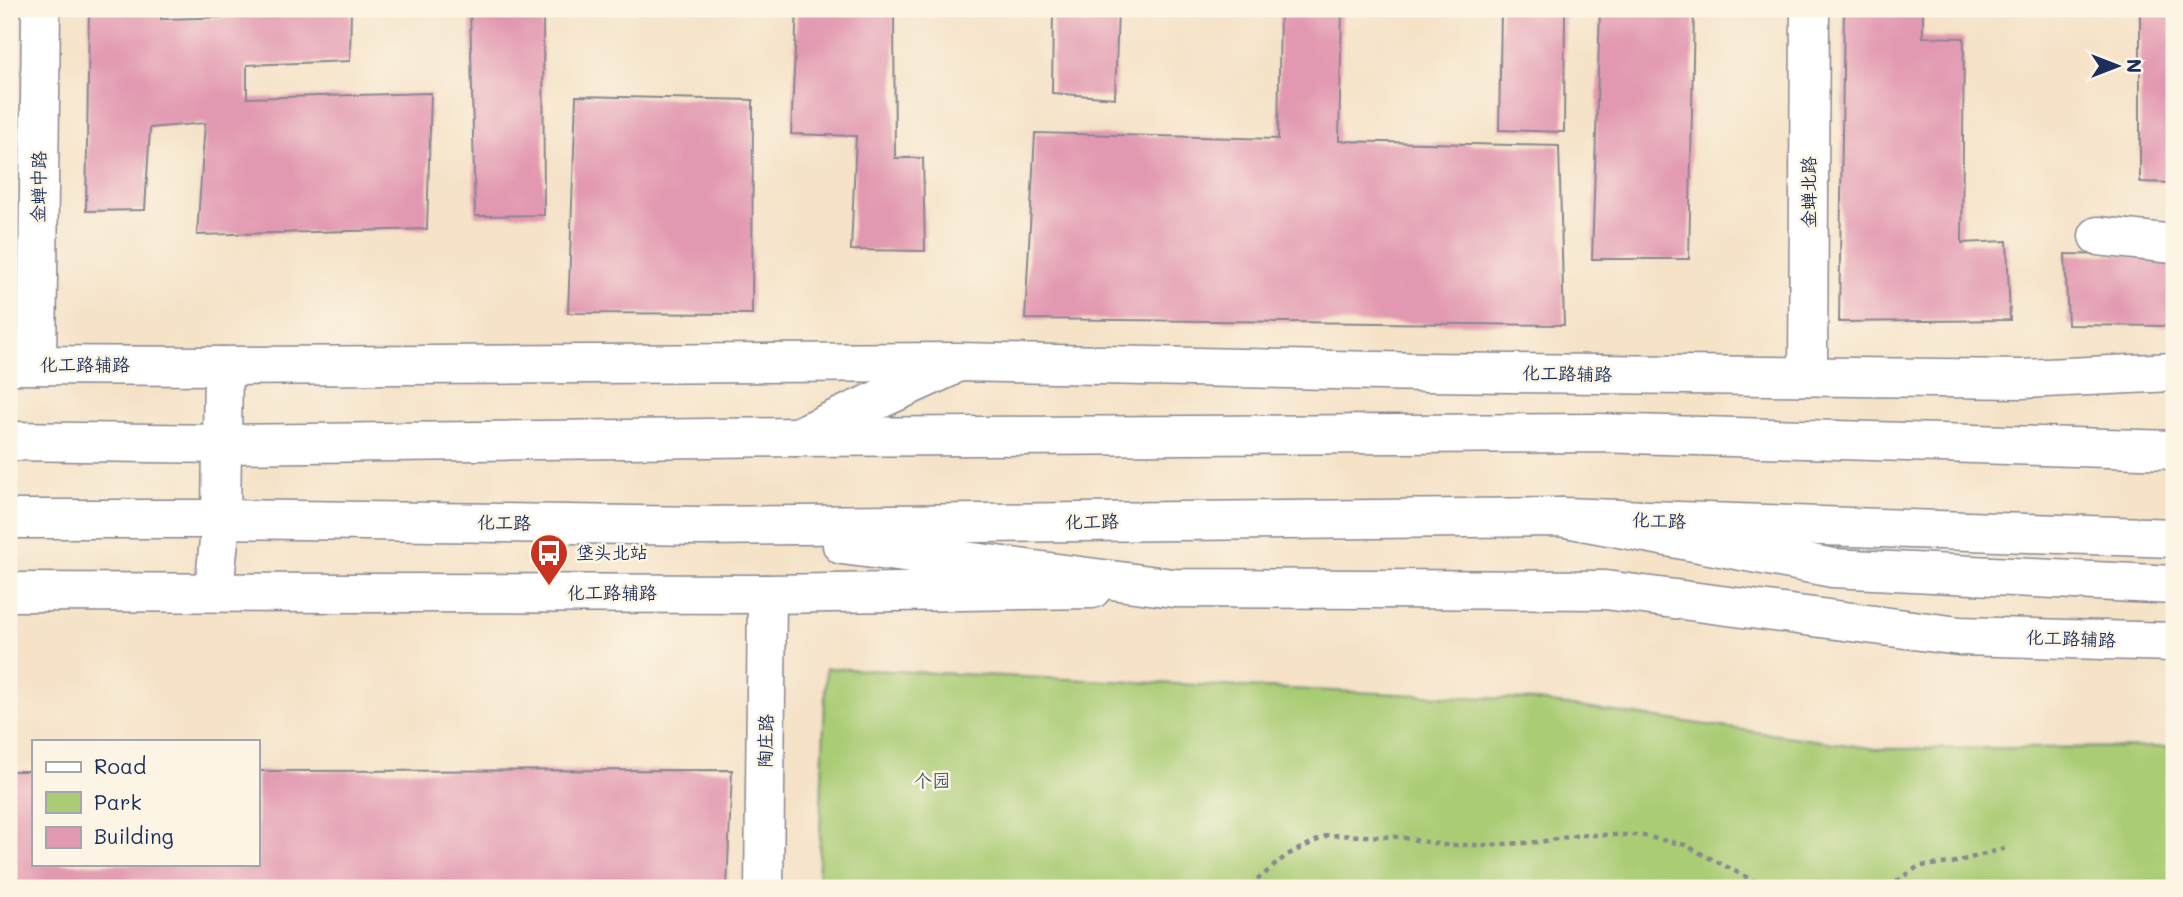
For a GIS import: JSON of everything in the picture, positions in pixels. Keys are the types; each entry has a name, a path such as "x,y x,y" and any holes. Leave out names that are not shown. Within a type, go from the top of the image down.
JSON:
{"main road":[{"name":"金蝉中路","path":"23,365 41,9"},
{"name":"金蝉北路","path":"1808,376 1810,9"},
{"path":"2098,236 2174,244"},
{"name":"化工路辅路","path":"23,365 959,362 1413,372 2022,379 2174,372"},
{"name":"化工路辅路","path":"797,438 959,362"},
{"path":"214,592 221,519 223,366"},
{"path":"9,441 221,444 1597,433 2174,450"},
{"path":"1561,517 1833,568 2174,585"},
{"name":"化工路","path":"9,519 221,519 701,526 1561,517 2174,538"},
{"name":"化工路辅路","path":"701,526 1173,588"},
{"name":"化工路辅路","path":"9,592 767,594 1173,588 1605,590 1959,636 2174,642"},
{"name":"陶庄路","path":"764,888 767,594"}],"path":[{"path":"1251,888 1287,855 1328,835 1400,837 1443,845 1539,842 1580,835 1639,835 1685,845 1767,888"},
{"path":"1878,888 1893,884 1919,866 1952,863 2006,848"}],"green space":[{"name":"个园","path":"826,668 1530,700 1877,749 2174,747 2174,888 818,888"}],"building":[{"path":"89,9 161,9 161,19 276,16 276,9 351,9 350,61 247,65 247,98 431,93 427,229 197,235 205,123 150,128 145,210 86,211"},
{"path":"470,9 543,9 544,215 475,216"},
{"path":"797,9 894,9 895,158 923,158 925,251 851,250 856,136 791,134"},
{"path":"1053,9 1118,9 1115,98 1052,93"},
{"path":"1280,9 1342,9 1339,141 1559,146 1564,325 1025,319 1035,133 1278,139"},
{"path":"1501,9 1565,9 1564,132 1499,130"},
{"path":"1600,9 1694,9 1689,259 1592,259"},
{"path":"1844,9 1923,9 1923,37 1964,38 1962,243 2007,241 2010,320 1839,322"},
{"path":"2140,9 2174,9 2174,183 2140,182"},
{"path":"576,96 753,100 752,314 568,313"},
{"path":"2065,254 2174,256 2174,326 2068,325"},
{"path":"732,770 727,888 9,888 9,771 32,771 32,866 259,866 259,771"}],"place":[{"name":"垡头北站","path":"549,587"}]}
